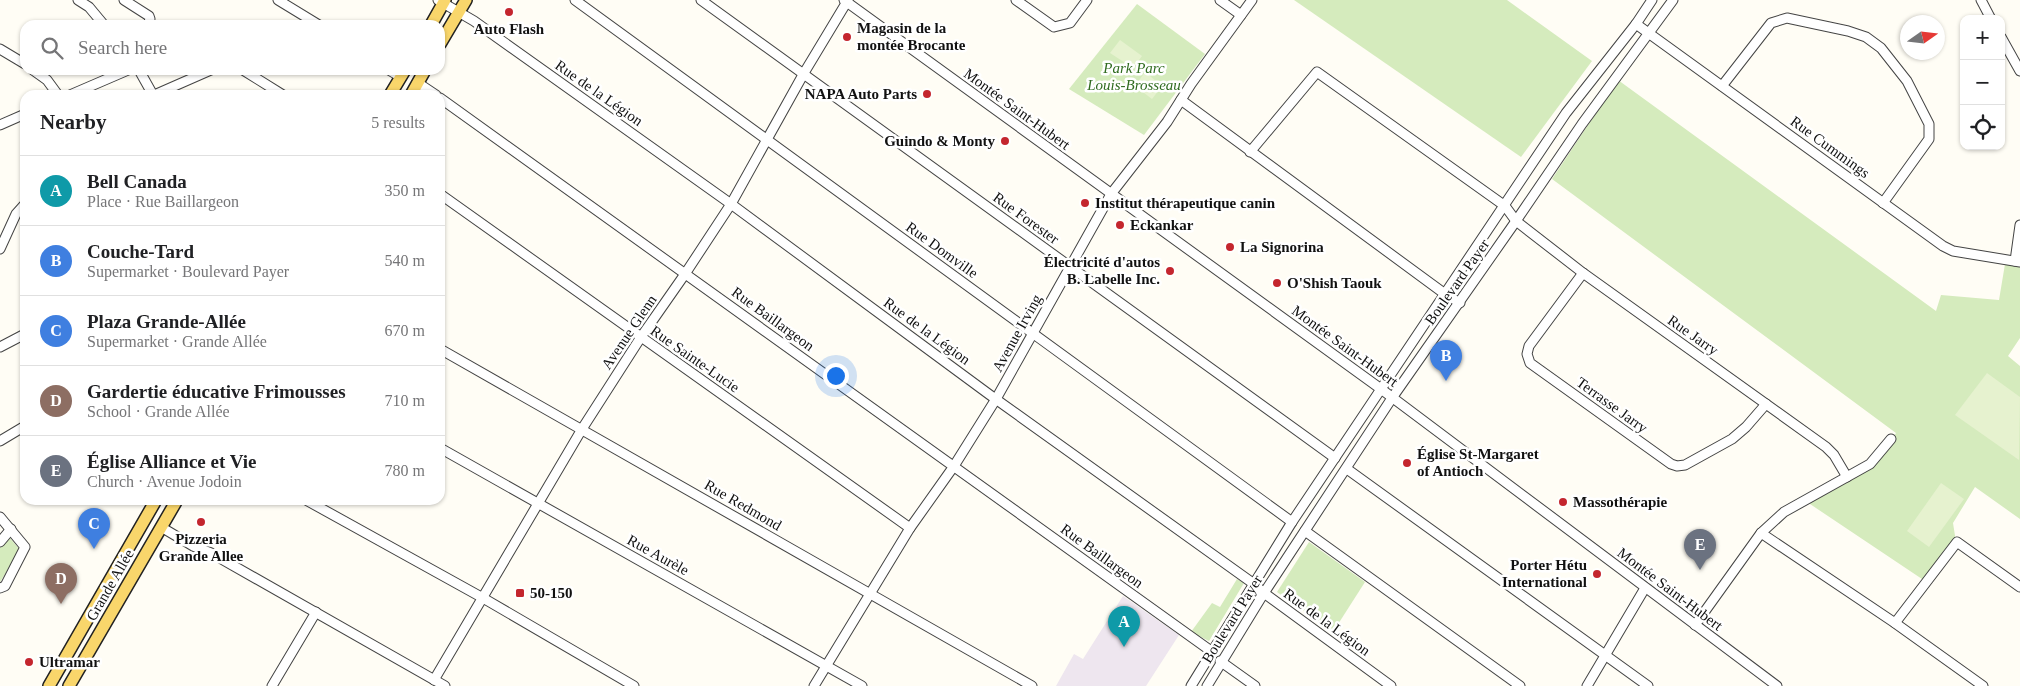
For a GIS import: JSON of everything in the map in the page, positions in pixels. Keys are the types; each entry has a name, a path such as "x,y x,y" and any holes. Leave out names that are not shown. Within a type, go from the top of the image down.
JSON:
{"main road":[{"path":"445,36 466,0"},
{"path":"433,20 442,1"},
{"path":"393,90 402,75"},
{"path":"414,90 422,75"},
{"name":"Grande Allée","path":"49,686 153,505"},
{"name":"Grande Allée","path":"69,686 174,505"}],"street":[{"path":"78,0 92,3 101,20"},
{"path":"124,0 149,16 150,20"},
{"path":"278,0 311,20"},
{"name":"Rue Domville","path":"576,0 1292,522"},
{"name":"Rue Forester","path":"701,0 1335,458"},
{"path":"1016,0 1054,27 1070,23 1087,0"},
{"path":"1220,0 1241,15"},
{"name":"Avenue Irving","path":"814,686 910,528 954,466 996,399 1111,194 1167,122 1252,0"},
{"name":"Boulevard Payer","path":"1191,686 1292,522 1381,389 1566,114 1636,24 1652,0"},
{"name":"Boulevard Payer","path":"1207,686 1220,661 1392,398 1460,303 1582,124 1673,0"},
{"path":"1981,0 1989,15"},
{"name":"Rue de la Légion","path":"442,1 731,204 996,399 1254,584 1391,686"},
{"name":"Avenue Glenn","path":"434,680 582,429 641,337 731,204 846,1"},
{"name":"Montée Saint-Hubert","path":"846,1 1381,389 1777,686"},
{"path":"1722,86 1771,23 1787,18 1848,31 1866,37 1882,48 1907,81 1929,124 1929,139 1884,203"},
{"name":"Rue Cummings","path":"1636,24 1943,246 1953,251 2018,262"},
{"path":"2005,44 2020,72"},
{"path":"0,49 20,61"},
{"path":"1250,152 1317,72 1505,206"},
{"path":"40,75 47,80 54,90"},
{"path":"82,90 116,75"},
{"path":"142,75 151,90"},
{"path":"165,90 200,75"},
{"path":"251,75 275,90"},
{"path":"418,83 428,90"},
{"path":"1182,100 1250,152 1460,303"},
{"name":"Rue Baillargeon","path":"445,102 1211,651"},
{"path":"0,125 20,116"},
{"name":"Rue Sainte-Lucie","path":"445,198 910,528"},
{"name":"Rue Jarry","path":"1505,206 1516,222 1583,273 1826,447 1834,455 1847,477"},
{"path":"0,249 16,214 20,210"},
{"path":"2018,262 2020,225"},
{"name":"Terrasse Jarry","path":"1583,273 1529,346 1527,354 1530,363 1671,464 1677,466 1684,465 1732,439 1746,428 1766,404"},
{"path":"0,347 20,337"},
{"name":"Rue Redmond","path":"445,352 1032,686"},
{"path":"0,441 20,429"},
{"path":"1695,625 1761,533 1784,512 1870,464 1891,439"},
{"name":"Rue Aurèle","path":"445,451 862,686"},
{"path":"1347,469 1648,686"},
{"path":"315,505 483,598 634,686"},
{"path":"0,518 24,543 25,550 5,586 0,588"},
{"path":"161,527 193,546 211,553 445,686"},
{"path":"0,542 11,529"},
{"path":"1305,531 1520,686"},
{"path":"1761,533 1895,622 1983,686"},
{"path":"1895,622 1957,542 2020,587"},
{"path":"1587,686 1645,588"},
{"path":"272,686 316,612"},
{"path":"1220,661 1255,686"}],"shaded area":[{"path":"1123,596 1179,635 1146,686 1056,686 1074,654 1083,659"}],"green space":[{"path":"1294,0 1507,0 1592,61 1521,157"},
{"name":"Park Parc Louis-Brosseau","path":"1137,4 1205,54 1144,135 1069,89"},
{"path":"1120,40 1142,56 1133,68 1110,53"},
{"path":"1145,72 1162,86 1152,99 1135,86"},
{"path":"1618,80 1936,311 1941,295 1999,300 2005,264 2020,267 2020,338 2008,356 2020,366 2020,519 1975,487 1953,523 1956,542 1925,581 1807,502 1885,451 1896,433 1552,179"},
{"path":"1987,373 2020,397 2019,460 1955,415"},
{"path":"1941,483 1964,499 1929,547 1907,531"},
{"path":"10,538 20,550 0,582 0,548"},
{"path":"1309,542 1365,582 1333,632 1277,592"},
{"path":"1237,579 1244,583 1209,641 1191,632 1212,603 1220,607"}],"place":[{"name":"Auto Flash","path":"509,12"},
{"name":"Magasin de la montée Brocante","path":"847,37"},
{"name":"NAPA Auto Parts","path":"927,94"},
{"name":"Guindo & Monty","path":"1005,141"},
{"name":"Institut thérapeutique canin","path":"1085,203"},
{"name":"Eckankar","path":"1120,225"},
{"name":"La Signorina","path":"1230,247"},
{"name":"Électricité d'autos B. Labelle Inc.","path":"1170,271"},
{"name":"O'Shish Taouk","path":"1277,283"},
{"name":"Couche-Tard","path":"1446,381"},
{"name":"Église St-Margaret of Antioch","path":"1407,463"},
{"name":"Massothérapie","path":"1563,502"},
{"name":"Pizzeria Grande Allee","path":"201,522"},
{"name":"Plaza Grande-Allée","path":"94,549"},
{"name":"Église Alliance et Vie","path":"1700,570"},
{"name":"Porter Hétu International","path":"1597,574"},
{"name":"50-150","path":"520,593"},
{"name":"Gardertie éducative Frimousses","path":"61,604"},
{"name":"Bell Canada","path":"1124,647"},
{"name":"Ultramar","path":"29,662"}]}
